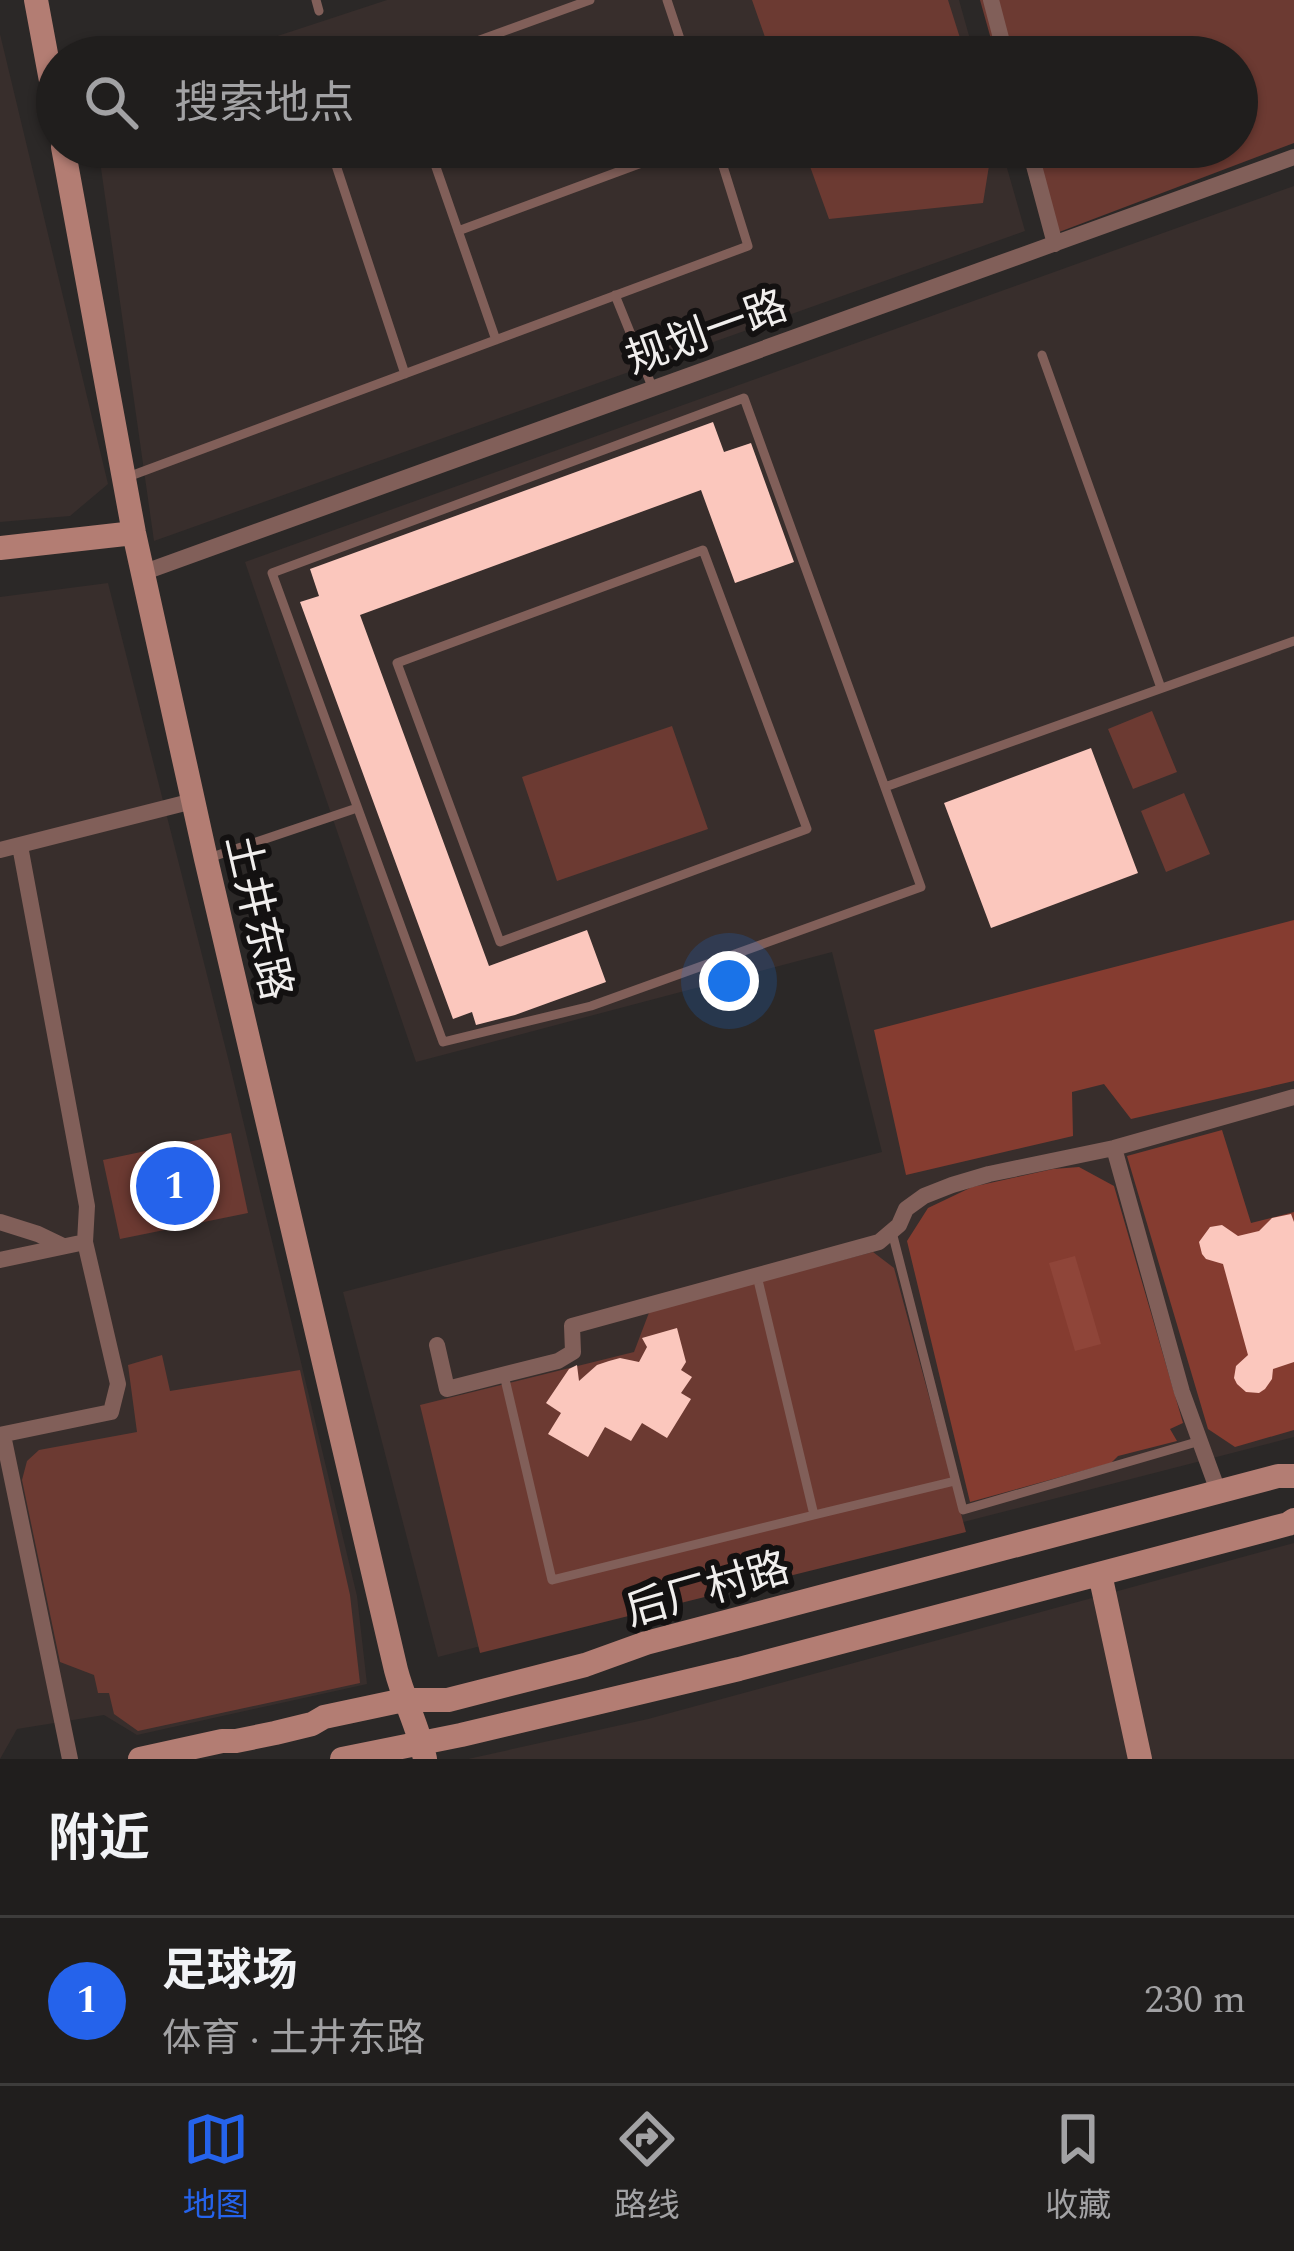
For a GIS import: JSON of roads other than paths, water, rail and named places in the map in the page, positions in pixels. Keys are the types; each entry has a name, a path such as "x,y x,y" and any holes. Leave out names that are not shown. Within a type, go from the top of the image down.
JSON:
{"main road":[{"path":"36,0 43,36"},
{"name":"土井东路","path":"67,168 142,573 206,859 404,1700 424,1751"},
{"path":"0,548 134,533"},
{"name":"后厂村路","path":"140,1759 256,1737 404,1700 448,1700 548,1676 646,1643 1278,1476 1294,1476"},
{"name":"后厂村路","path":"343,1759 424,1751 1294,1520"},
{"path":"1100,1574 1140,1759"}],"street":[{"path":"991,0 1000,36"},
{"name":"规划一路","path":"142,573 1294,158"},
{"path":"1035,168 1055,244"},
{"path":"0,850 193,800"},
{"path":"20,846 87,1206 85,1242 118,1384 111,1412 1,1435 70,1759"},
{"path":"437,1346 447,1388 558,1361 573,1352 572,1326 879,1242 899,1225 905,1209 952,1185 1114,1148 1294,1097"},
{"path":"1114,1148 1182,1392 1218,1492"},
{"path":"0,1222 64,1246"},
{"path":"0,1260 85,1242"}],"lane":[{"path":"491,36 590,0"},
{"path":"667,0 679,36"},
{"path":"337,168 405,374"},
{"path":"436,168 496,340"},
{"path":"458,232 629,168"},
{"path":"124,478 748,246 724,168"},
{"path":"615,296 653,388"},
{"path":"1042,355 1161,688"},
{"path":"745,398 921,887 590,1006 443,1042 357,808 272,573 745,398"},
{"path":"704,550 807,829 500,942 397,663 704,550"},
{"path":"885,788 1294,640"},
{"path":"206,859 357,808"},
{"path":"892,1232 963,1510 1200,1441"},
{"path":"757,1276 814,1515"},
{"path":"504,1375 552,1580 956,1481"}],"place":[{"name":"足球场","path":"175,1186"}]}
